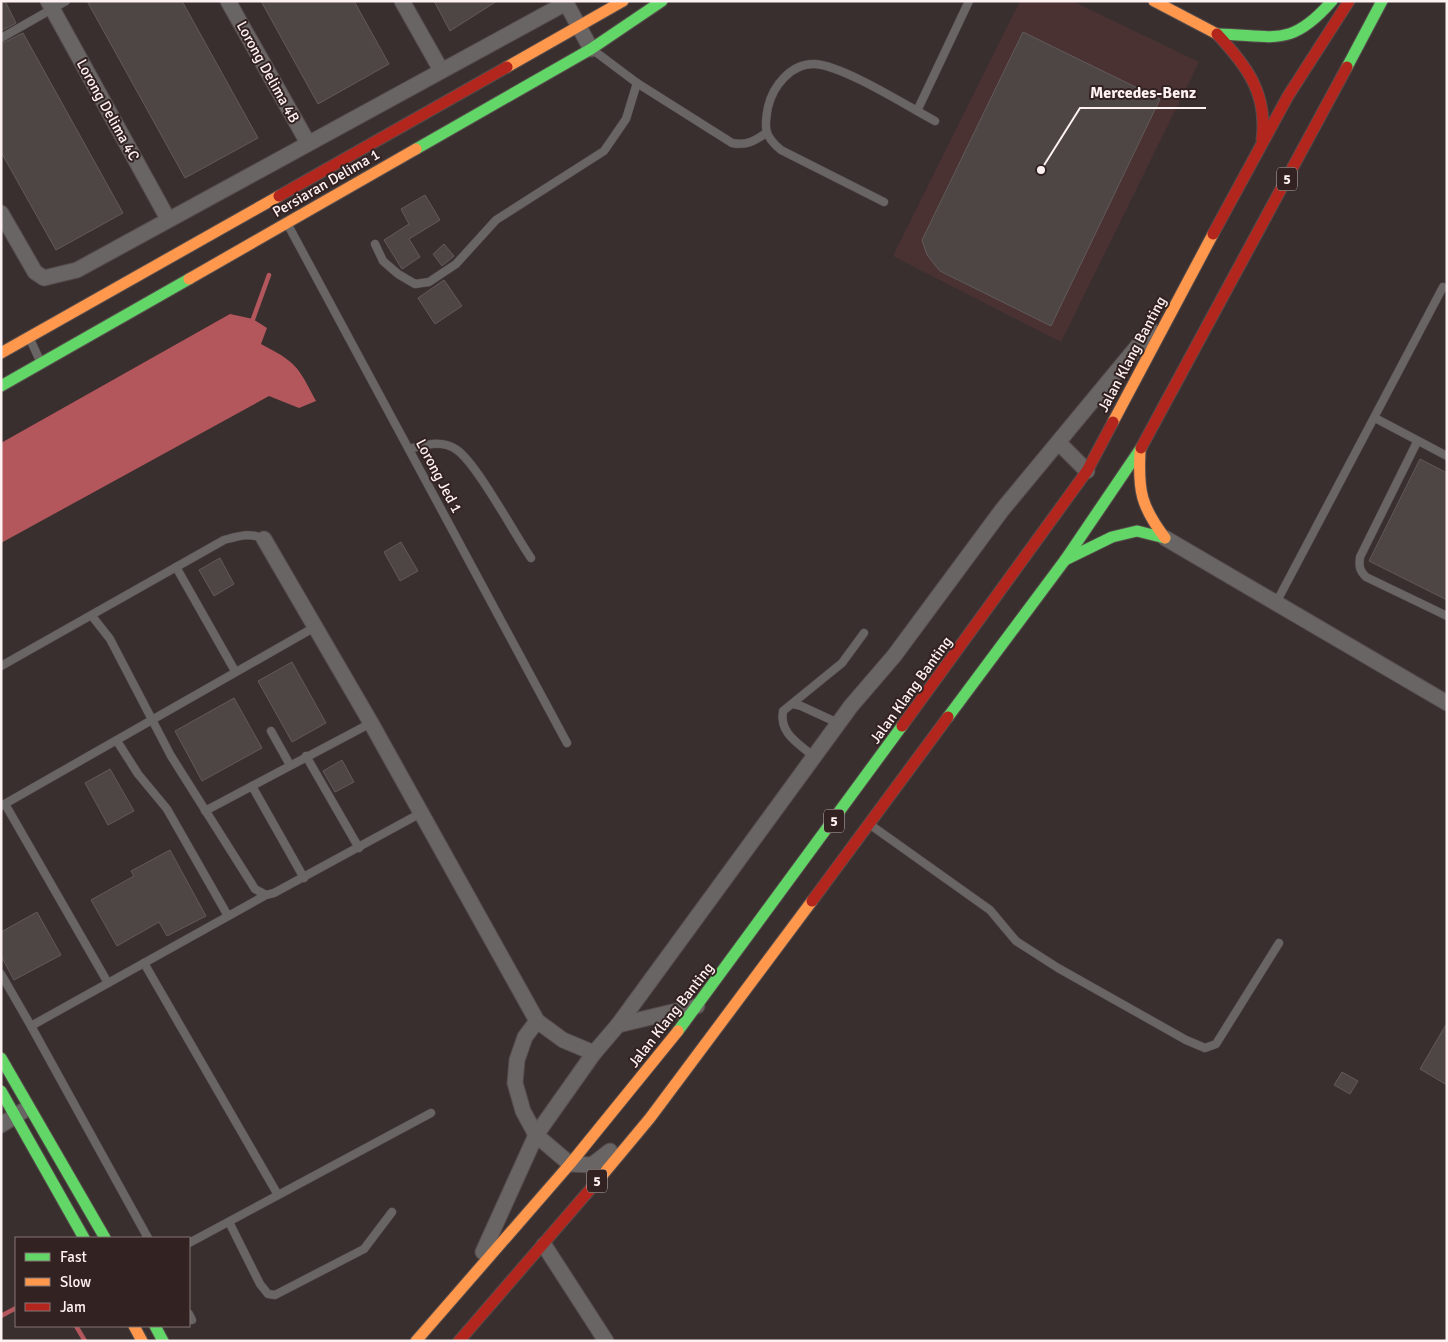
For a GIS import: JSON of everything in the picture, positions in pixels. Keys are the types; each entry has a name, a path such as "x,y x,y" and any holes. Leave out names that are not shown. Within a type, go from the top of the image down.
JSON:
{"main road":[{"name":"Persiaran Delima 1","path":"1,353 579,28 623,1"},
{"name":"Persiaran Delima 1","path":"1,386 591,49 662,1"},
{"path":"1154,1 1217,34 1242,62 1254,81 1265,117 1262,142"},
{"path":"1217,34 1276,38 1296,33 1310,24 1332,1"},
{"name":"Jalan Klang Banting","path":"416,1341 570,1164 699,1005 1088,471 1262,142 1288,96 1350,1"},
{"name":"5","path":"460,1341 544,1245 650,1118 1065,560 1140,450 1382,1"},
{"path":"1140,450 1137,490 1146,513 1165,538"},
{"path":"1088,471 1092,489"},
{"path":"1065,560 1112,537 1137,531 1165,538"},
{"path":"949,716 1008,617"},
{"path":"1,1058 104,1237"},
{"path":"1,1091 83,1237"},
{"path":"135,1327 142,1341"},
{"path":"156,1327 163,1341"}],"street":[{"name":"Lorong Delima 4B","path":"228,1 308,143"},
{"path":"402,1 441,70"},
{"path":"1,213 35,272 44,278 77,270 565,2 591,49"},
{"name":"Lorong Delima 4C","path":"56,4 168,220"},
{"path":"471,1278 536,1135 594,1053 618,1025 813,756 899,649 1002,510 1059,443 1185,287"},
{"path":"1059,443 1088,471"},
{"path":"1165,538 1447,703"},
{"path":"264,539 538,1021 563,1040 594,1053"},
{"path":"618,1025 699,1005"},
{"path":"538,1021 525,1037 517,1060 515,1083 523,1111 536,1135 570,1164 592,1165 650,1118"},
{"path":"1,1125 30,1107"},
{"path":"544,1245 606,1341"}],"lane":[{"path":"917,111 969,1"},
{"path":"1,38 56,4"},
{"path":"591,49 637,83 732,143 742,145 754,141 766,133"},
{"path":"884,202 781,150 766,133 769,101 781,79 793,71 813,64 833,67 935,121"},
{"path":"375,244 383,261 398,274 415,284 429,282 456,264 496,220 604,151 626,119 637,83"},
{"name":"Lorong Jed 1","path":"287,223 567,743"},
{"path":"1276,603 1375,418 1442,287"},
{"path":"29,337 41,363"},
{"path":"1375,418 1447,456"},
{"path":"1418,442 1360,556 1359,566 1360,572 1366,578 1447,616"},
{"path":"408,449 435,443 457,450 475,471 530,558"},
{"path":"1,666 224,540 245,534 256,535 264,539"},
{"path":"176,567 235,671"},
{"path":"92,616 110,639 171,756 205,811 255,889 266,895"},
{"path":"108,983 3,805 315,627"},
{"path":"813,756 784,731 781,722 784,711 842,663 864,633"},
{"path":"793,704 838,723"},
{"path":"205,811 370,723"},
{"path":"271,731 290,764"},
{"path":"116,741 138,774 167,809 228,916"},
{"path":"306,756 358,848"},
{"path":"252,786 304,878"},
{"path":"31,1026 266,895 304,878 421,813"},
{"path":"868,823 990,910 1016,941 1058,968 1186,1040 1205,1048 1216,1044 1279,943"},
{"path":"144,963 278,1195"},
{"path":"1,974 147,1237"},
{"path":"190,1242 431,1113"},
{"path":"229,1222 260,1284 268,1294 275,1295 364,1249 392,1212"}],"shaded area":[{"path":"1020,1 1072,1 1199,62 1061,342 893,256"},
{"path":"230,314 253,319 267,328 261,344 295,366 316,401 299,408 269,396 1,543 1,443"}],"building":[{"path":"1,1 5,1 16,23 1,31"},
{"path":"87,1 182,1 258,138 185,178"},
{"path":"261,1 354,1 389,64 318,104"},
{"path":"434,1 497,1 450,31"},
{"path":"1023,32 1160,99 1051,326 940,271 927,255 922,240"},
{"path":"23,33 123,213 56,250 1,152 1,44"},
{"path":"425,195 440,220 409,239 420,257 402,269 384,240 409,224 401,209"},
{"path":"444,244 454,256 442,266 433,254"},
{"path":"444,280 462,306 435,324 418,298"},
{"path":"1420,459 1447,473 1447,600 1369,561"},
{"path":"401,542 418,571 400,581 384,552"},
{"path":"220,558 234,584 214,596 199,570"},
{"path":"292,662 326,723 292,742 258,681"},
{"path":"234,698 262,748 202,781 175,731"},
{"path":"342,760 354,782 335,792 323,771"},
{"path":"110,769 134,811 108,825 85,783"},
{"path":"170,850 206,916 167,936 159,922 117,946 91,900 134,876 131,871"},
{"path":"37,912 61,955 14,980 1,956 1,932"},
{"path":"1447,1023 1447,1085 1420,1069"},
{"path":"1342,1072 1358,1081 1350,1094 1334,1085"}],"waterway":[{"path":"253,319 269,275"},
{"path":"1,1316 15,1309"},
{"path":"77,1327 85,1341"}],"traffic: fast":[{"path":"416,149 591,49 662,1"},
{"path":"1217,34 1267,37 1292,33 1304,27 1332,1"},
{"path":"1347,67 1382,1"},
{"path":"1,386 189,279"},
{"path":"948,717 1065,560 1141,448"},
{"path":"1065,560 1112,537 1137,531 1165,538"},
{"path":"678,1031 902,726"},
{"path":"1,1058 104,1237"},
{"path":"1,1091 83,1237"},
{"path":"156,1327 163,1341"}],"traffic: slow":[{"path":"507,67 623,1"},
{"path":"1154,1 1217,34"},
{"path":"189,279 416,149"},
{"path":"1,353 279,196"},
{"path":"1113,422 1213,234"},
{"path":"1140,452 1140,477 1143,498 1151,517 1165,538"},
{"path":"600,1178 650,1118 812,901"},
{"path":"416,1341 570,1164 678,1031"},
{"path":"135,1327 142,1341"}],"traffic: jam":[{"path":"1213,234 1288,96 1349,1"},
{"path":"1217,34 1238,58 1253,82 1262,109 1262,140"},
{"path":"279,196 507,67"},
{"path":"1141,448 1347,67"},
{"path":"902,726 1087,471 1113,422"},
{"path":"812,901 948,717"},
{"path":"459,1341 600,1178"}],"place":[{"name":"Mercedes-Benz","path":"1041,170"}]}
